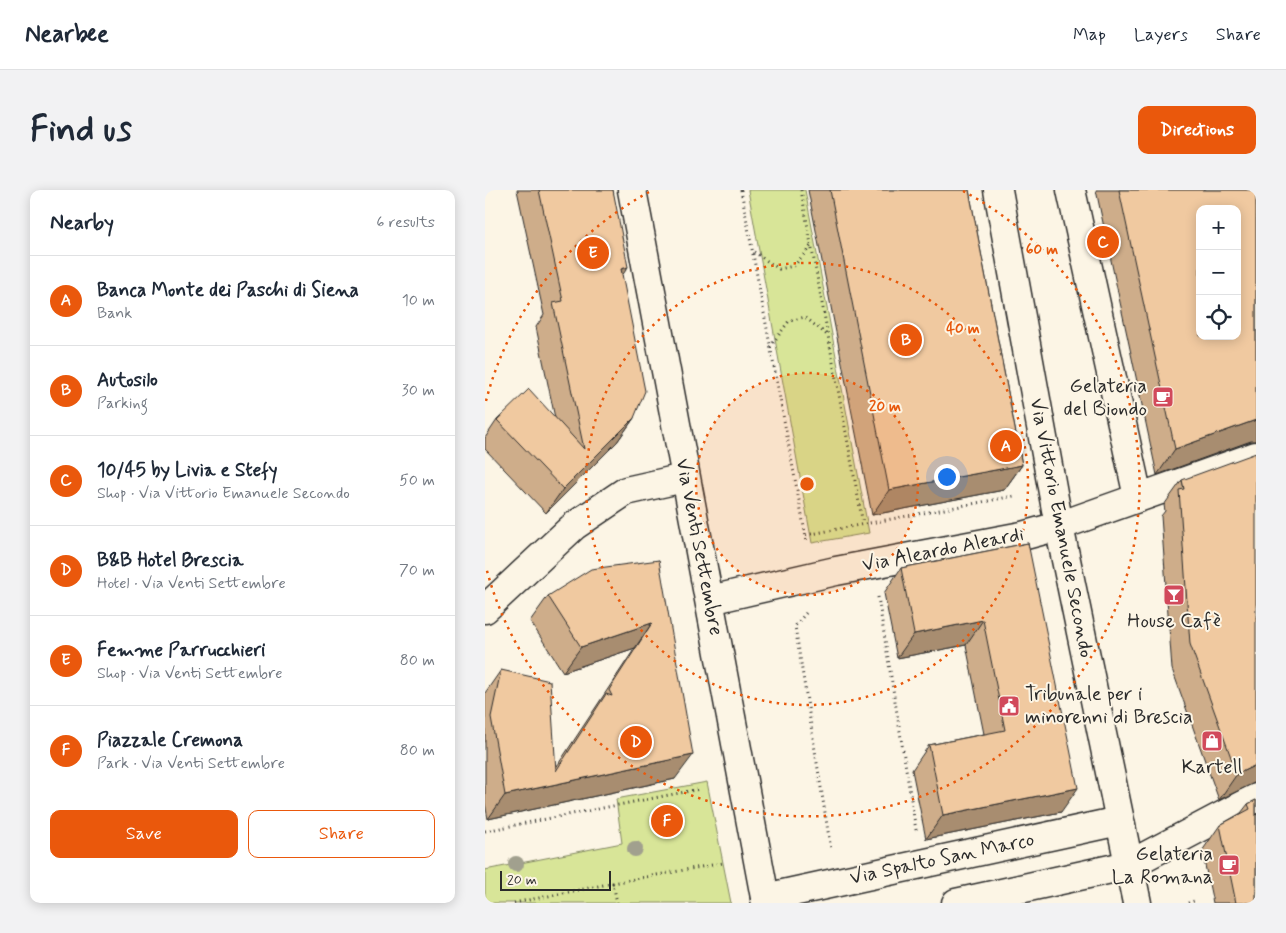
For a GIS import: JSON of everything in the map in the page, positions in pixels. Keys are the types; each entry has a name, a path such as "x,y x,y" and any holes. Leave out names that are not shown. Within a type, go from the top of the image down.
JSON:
{"street":[{"name":"Via Venti Settembre","path":"632,190 684,478 711,600 766,901"},
{"name":"Via Vittorio Emanuele Secondo","path":"998,190 1059,526 1129,865"},
{"path":"1071,190 1138,497"},
{"name":"Via Aleardo Aleardi","path":"711,600 836,571 1021,536 1059,526 1256,456"},
{"path":"485,609 574,526 626,491 684,478"},
{"path":"956,903 1129,865 1256,798"},
{"name":"Via Spalto San Marco","path":"766,901 1119,821"},
{"path":"1129,865 1137,903"}],"path":[{"path":"741,190 807,544"},
{"path":"801,190 863,524"},
{"path":"753,252 779,269 794,266 811,246"},
{"path":"770,347 789,321 805,317 827,335"},
{"path":"806,535 1014,496"},
{"path":"877,596 917,835"},
{"path":"807,612 795,626 832,852"},
{"path":"485,831 700,790"},
{"path":"514,903 723,863"},
{"path":"613,883 617,903"},
{"path":"1187,903 1195,903"}],"green space":[{"path":"748,190 805,190 869,533 812,543"},
{"path":"707,782 731,903 485,903 485,870 622,843 616,799"}],"building":[{"path":"539,190 613,190 628,267 621,269 645,391 634,418 563,489 497,420 529,389 584,449 553,303 563,301"},
{"path":"830,190 969,190 1022,465 889,490"},
{"path":"1119,190 1256,190 1256,420 1175,449"},
{"path":"1256,453 1256,765 1237,774 1190,644 1179,490 1184,489 1182,480"},
{"name":"Tribunale per i minorenni di Brescia","path":"1028,543 1078,788 943,815 929,745 1005,730 983,620 914,634 901,568"},
{"path":"659,560 693,755 505,795 491,717 501,670 550,681 556,771 606,694 612,696 609,690 652,623 581,647 548,596 591,569"},
{"path":"1256,800 1256,903 1236,903 1220,825 1250,809 1248,804"}],"place":[{"name":"10/45 by Livia e Stefy","path":"1103,242"},
{"name":"Femme Parrucchieri","path":"593,253"},
{"name":"Autosilo","path":"906,340"},
{"name":"Gelateria del Biondo","path":"1163,397"},
{"name":"Banca Monte dei Paschi di Siena","path":"1006,446"},
{"name":"House Cafè","path":"1174,595"},
{"name":"Tribunale per i minorenni di Brescia","path":"1009,706"},
{"name":"Kartell","path":"1212,741"},
{"name":"B&B Hotel Brescia","path":"636,742"},
{"name":"Piazzale Cremona","path":"667,821"},
{"name":"Gelateria La Romana","path":"1229,865"}]}
